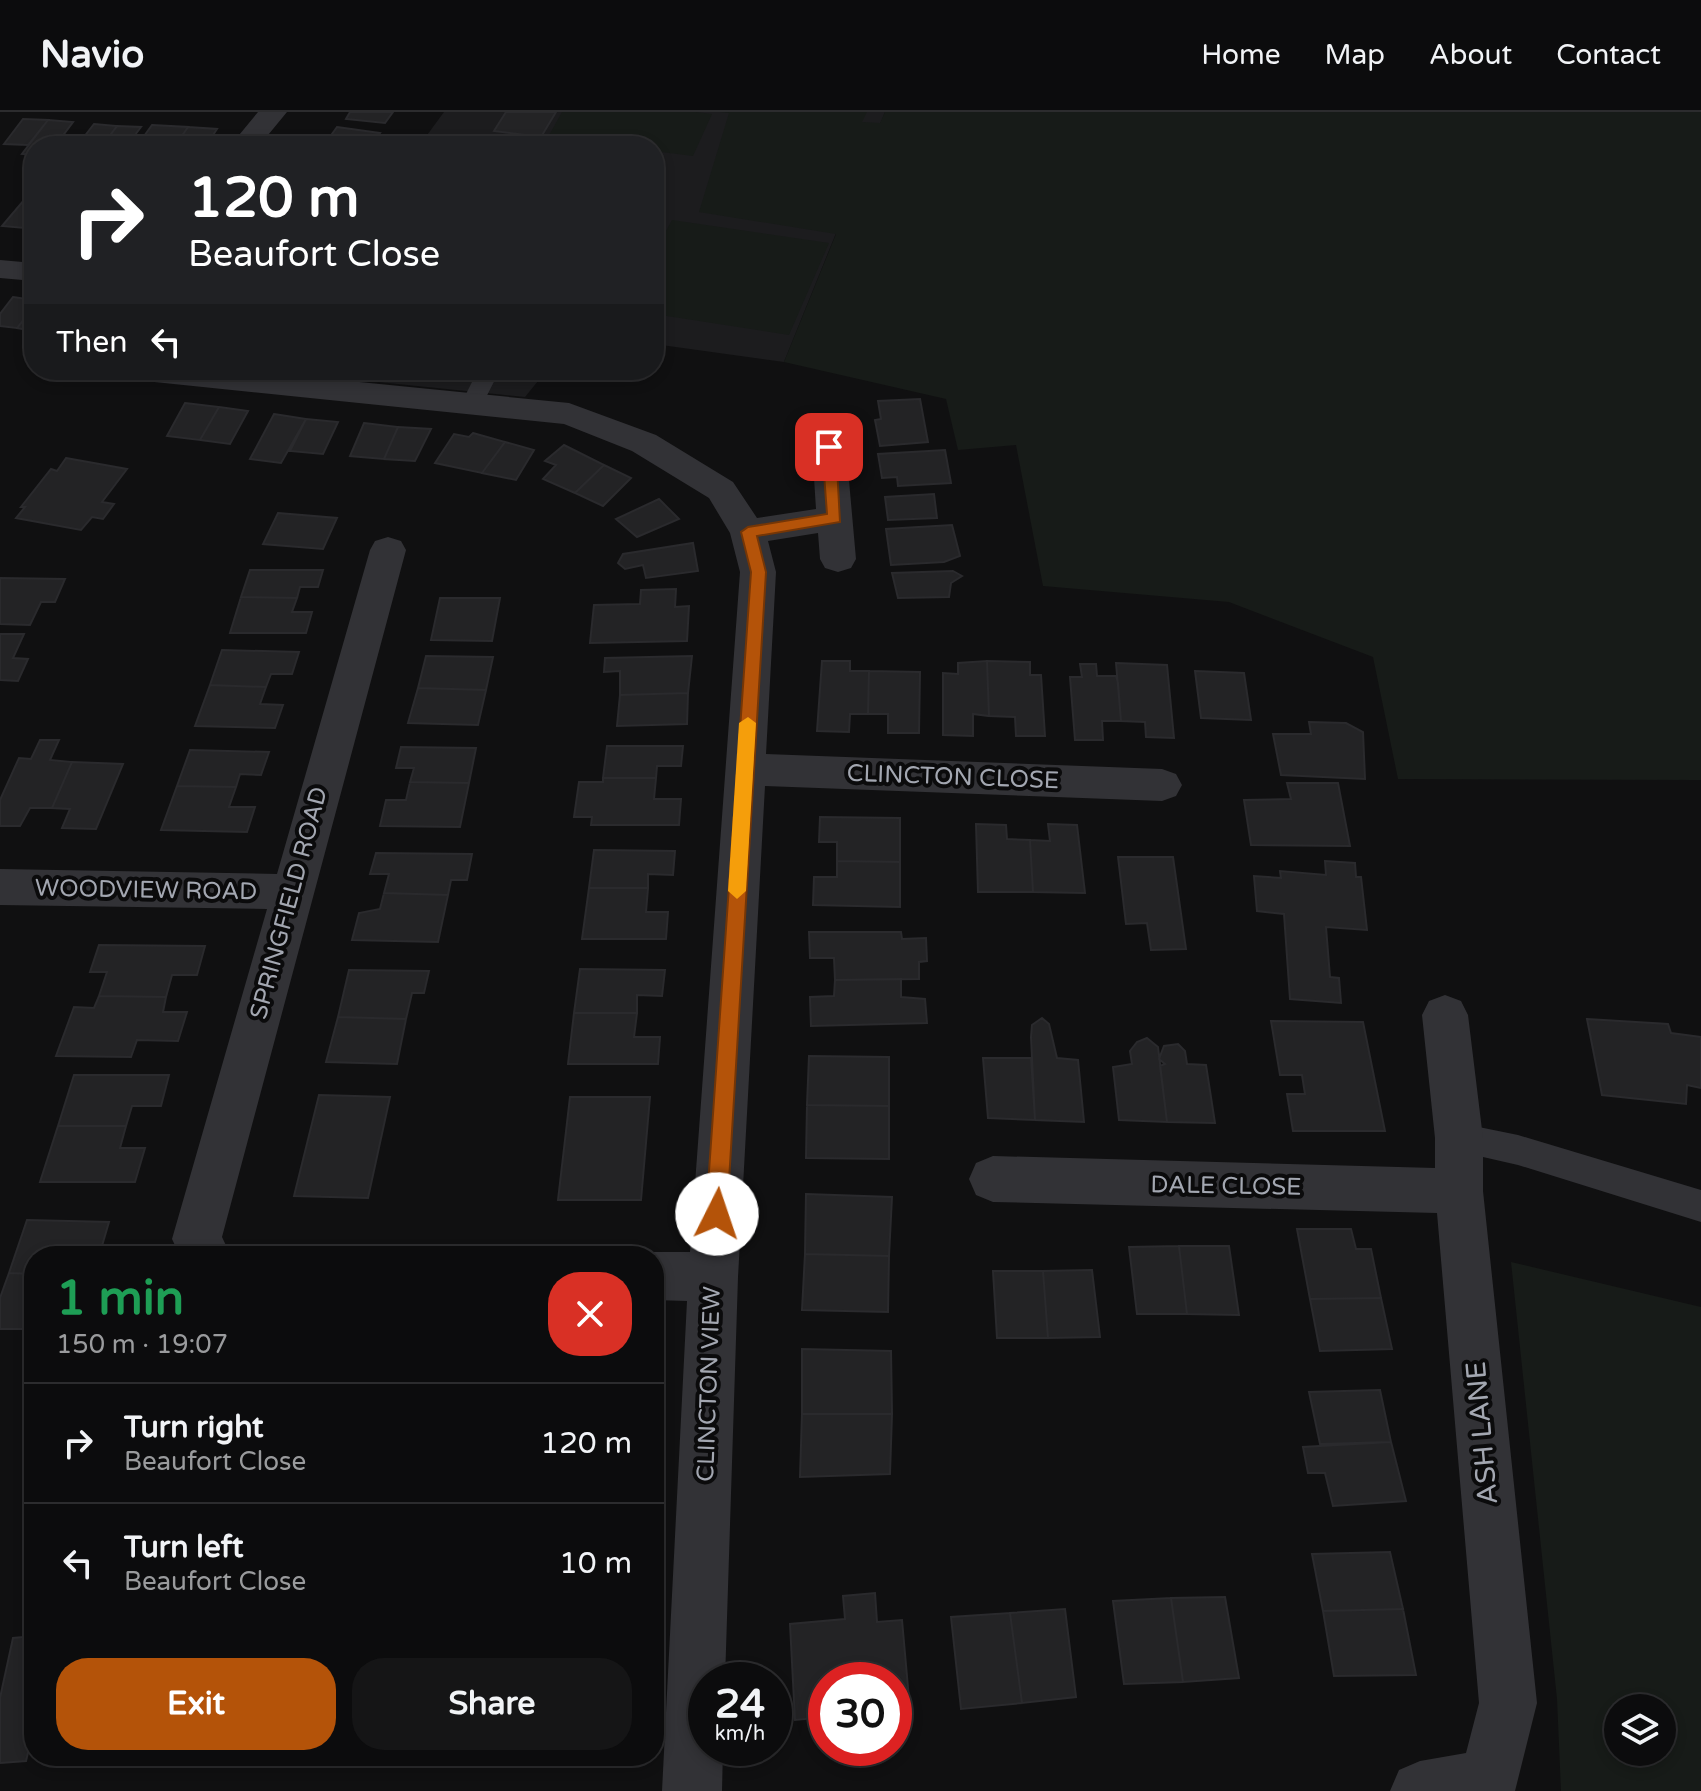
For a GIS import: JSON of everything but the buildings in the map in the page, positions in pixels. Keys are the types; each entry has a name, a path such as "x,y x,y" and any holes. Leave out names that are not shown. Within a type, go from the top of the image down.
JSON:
{"street":[{"path":"250,136 264,113"},
{"path":"0,269 24,271"},
{"name":"CLINCTON VIEW","path":"339,380 481,387 569,414 644,443 721,490 748,532 758,572 713,1277 692,1791"},
{"path":"829,447 838,559"},
{"path":"748,532 834,518"},
{"name":"SPRINGFIELD ROAD","path":"201,1246 197,1239 388,550"},
{"name":"CLINCTON CLOSE","path":"744,769 1162,785"},
{"name":"WOODVIEW ROAD","path":"0,887 292,892"},
{"name":"ASH LANE","path":"1420,1791 1490,1779 1508,1703 1459,1191 1459,1138 1445,1015"},
{"name":"DALE CLOSE","path":"993,1179 1459,1191"},
{"path":"664,1276 713,1277"}],"lane":[{"path":"1459,1138 1518,1150 1701,1206"}],"shaded area":[{"path":"444,112 885,112 784,362 664,345 664,136 426,136"},
{"path":"562,112 712,114 693,156 664,152 664,136 549,136"},
{"path":"720,112 867,112 862,122 880,123 885,112 1701,112 1701,780 1398,779 1373,657 1229,602 1043,586 1016,445 958,450 946,399 784,362 836,234 699,212 729,113"},
{"path":"672,220 829,243 789,335 664,316 664,235"},
{"path":"359,380 539,380 525,397"},
{"path":"1511,1262 1701,1307 1701,1791 1561,1791 1557,1699"}],"slow traffic":[{"path":"737,891 748,723"}],"route":[{"path":"717,1214 758,572 748,532 834,518 829,447"}]}
